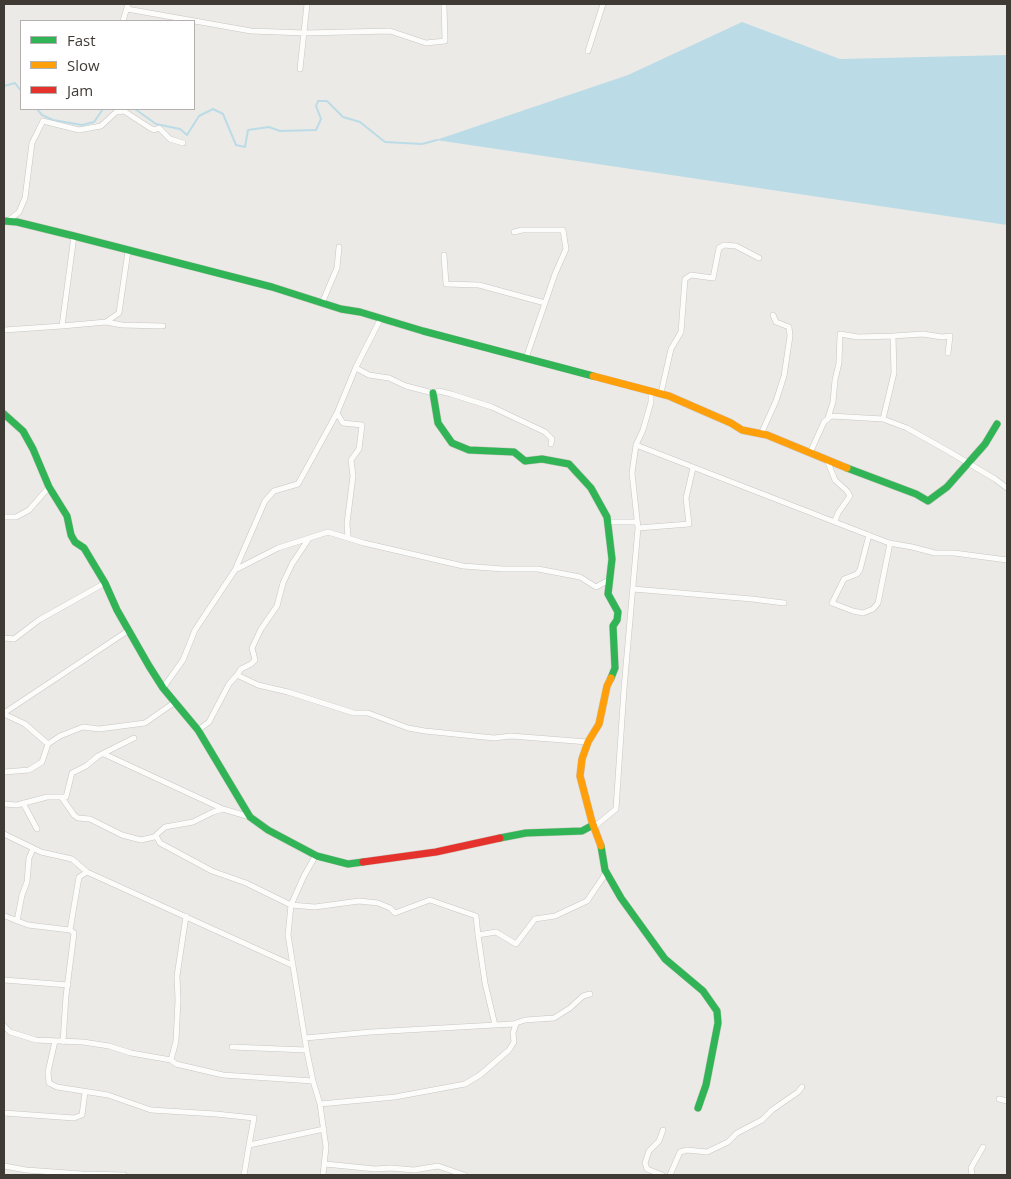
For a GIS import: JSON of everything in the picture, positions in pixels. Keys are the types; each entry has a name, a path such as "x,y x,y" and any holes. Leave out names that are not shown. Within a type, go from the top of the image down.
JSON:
{"street":[{"path":"300,68 307,4"},
{"path":"123,20 127,6 251,31 304,33 390,30 426,43 444,41 444,4"},
{"path":"588,50 602,4"},
{"path":"6,221 19,212 27,191 32,143 43,121 79,130 101,126 116,112 124,111 154,130 159,128 170,139 183,143"},
{"path":"19,212 26,224"},
{"path":"6,221 26,224 272,287 341,309 360,312 661,393 702,409 742,430 767,435 916,494 928,501 947,487 985,444 997,424"},
{"path":"514,232 538,229 564,230 566,249 555,274 526,358"},
{"path":"62,326 74,236"},
{"path":"661,393 671,349 681,332 685,280 692,275 713,278 719,248 724,245 736,246 759,258"},
{"path":"322,303 337,268 338,247"},
{"path":"122,325 119,313 128,251"},
{"path":"444,255 446,284 479,285 546,302"},
{"path":"106,322 119,313"},
{"path":"761,434 776,401 784,376 790,336 789,328 776,322 773,315"},
{"path":"163,688 183,660 195,630 235,570 265,501 274,491 298,484 338,414 356,368 381,318"},
{"path":"4,330 106,322 122,325 163,326"},
{"path":"828,419 833,402 839,363 840,334 858,337 924,334 942,337 950,336 948,353"},
{"path":"883,419 894,373 893,336"},
{"path":"356,368 369,375 389,378 406,386 433,393 439,391 452,394 492,407 544,432 552,439 551,444"},
{"path":"104,754 223,809 250,817 268,830 316,855 348,864 436,852 526,833 582,831 594,826 616,809 638,525 632,473 636,445 643,430 651,402 651,391"},
{"path":"433,393 438,423 452,443 469,450 514,452 526,461 542,459 569,464 592,488 603,508 608,522 612,559 608,594 618,612 617,620 613,626 615,668 606,686 599,724 588,742 582,759 580,776 594,826 602,844 606,873 621,898 665,959 703,991 717,1011 718,1023 706,1085 698,1108"},
{"path":"4,414 23,430 34,449 49,487 67,516 71,536 75,542 84,548 105,583 117,610 163,688 198,730 250,817"},
{"path":"338,414 343,423 362,425 358,450 351,460 353,476 347,523 348,538"},
{"path":"810,453 824,422 831,416 883,419 907,428 990,476 1007,488"},
{"path":"636,445 890,544 935,553 954,553 1007,560"},
{"path":"828,460 836,480 850,496 838,513 835,521"},
{"path":"608,522 638,525 689,524 686,498 693,468"},
{"path":"4,517 16,517 28,510 49,487"},
{"path":"235,570 278,548 328,532 364,543 462,566 538,569 580,577 596,587 609,580"},
{"path":"869,535 860,570 856,574 844,579 832,603 863,613 873,609 878,603 890,544"},
{"path":"198,730 209,722 229,684 241,669 255,660 252,648 261,629 277,606 283,583 292,564 309,539"},
{"path":"4,638 14,639 39,620 105,583"},
{"path":"634,589 784,603"},
{"path":"48,744 25,724 4,713 129,630"},
{"path":"237,675 258,685 288,692 354,713 368,713 416,729 494,738 511,736 588,742"},
{"path":"4,772 28,770 42,762 48,744 60,736 83,727 99,729 145,724 175,702"},
{"path":"4,804 17,805 47,797 66,797 72,773 134,738"},
{"path":"62,798 78,818 90,819 122,835 141,840 156,836 165,827 193,822 223,809"},
{"path":"23,803 37,829"},
{"path":"4,834 41,852 72,859 87,872 292,965"},
{"path":"156,836 160,843 212,871 246,883 291,904 315,907 359,901 378,903 390,908 395,913 430,900 476,916 485,983 495,1025"},
{"path":"17,921 22,894 27,882 29,858 33,849"},
{"path":"316,855 291,904 288,934 306,1050 320,1104 324,1129 326,1148 323,1175"},
{"path":"70,930 79,877 87,872"},
{"path":"478,935 496,932 516,944 534,920 555,916 587,901 606,873"},
{"path":"5,916 38,927 70,930 74,934 66,996 63,1042"},
{"path":"171,1060 176,1041 177,976 186,916"},
{"path":"4,980 68,985"},
{"path":"305,1038 371,1032 516,1024 525,1020 554,1018 570,1008 583,996 590,994"},
{"path":"320,1104 395,1097 465,1084 480,1075 509,1050 514,1042 512,1034 516,1024"},
{"path":"4,1026 10,1032 36,1040 83,1042 109,1046 131,1053 171,1060 176,1064 223,1075 313,1081"},
{"path":"55,1041 48,1072 49,1083 57,1087 108,1095 151,1110 254,1118 244,1175"},
{"path":"232,1047 306,1050"},
{"path":"670,1175 680,1152 687,1150 707,1152 728,1142 737,1133 762,1120 802,1087"},
{"path":"4,1113 74,1118 82,1115 86,1092"},
{"path":"999,1099 1007,1101"},
{"path":"249,1145 324,1129"},
{"path":"662,1175 647,1170 645,1163 649,1151 659,1141 663,1130"},
{"path":"972,1175 970,1168 983,1146"},
{"path":"325,1164 375,1170 391,1168 414,1170 438,1166 464,1175"},
{"path":"4,1166 26,1170 124,1175"}],"water":[{"path":"742,22 840,59 1007,55 1007,225 436,140 628,75"}],"waterway":[{"path":"4,86 15,83 20,90"},
{"path":"136,110 156,124 180,129 187,135 199,116 213,109 223,114 236,145 245,147 248,130 269,127 280,131 316,130 321,119 316,106 318,101 327,101 343,117 360,122 385,142 422,144 437,140"},
{"path":"38,110 42,115 53,120 82,125 94,122 102,110"}],"traffic: fast":[{"path":"4,221 17,222 74,236 272,287 341,309 360,312 423,331 593,376"},
{"path":"433,393 438,423 452,443 469,450 514,452 525,461 542,459 569,464 591,488 607,517 612,559 608,594 618,612 617,620 613,626 615,668 611,678"},
{"path":"4,414 23,431 49,487 67,516 71,535 75,542 84,548 105,583 117,610 149,666 163,688 198,730 250,817 268,830 317,856 348,864 363,862"},
{"path":"847,468 916,494 928,501 947,487 985,444 997,424"},
{"path":"500,838 526,833 582,831 593,825"},
{"path":"601,846 605,870 621,898 665,959 703,991 717,1011 718,1023 706,1085 698,1108"}],"traffic: slow":[{"path":"593,376 669,396 731,423 742,430 767,435 847,468"},
{"path":"601,846 592,822 580,776 582,759 588,742 599,724 607,686 611,678"}],"traffic: jam":[{"path":"363,862 436,852 500,838"}]}
